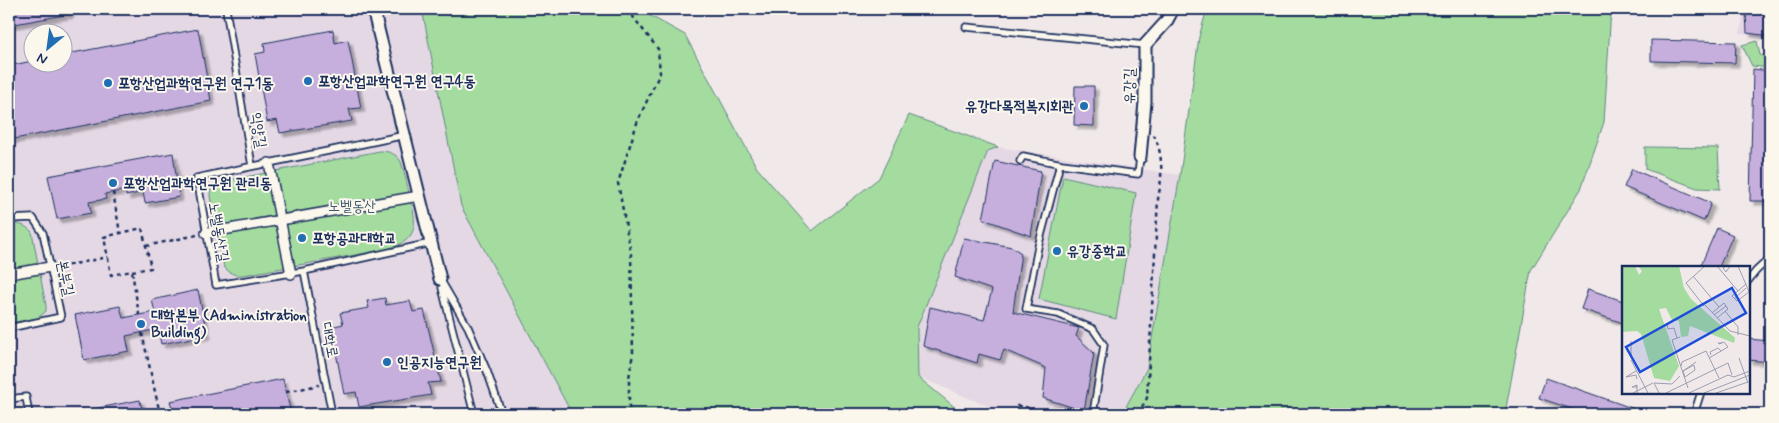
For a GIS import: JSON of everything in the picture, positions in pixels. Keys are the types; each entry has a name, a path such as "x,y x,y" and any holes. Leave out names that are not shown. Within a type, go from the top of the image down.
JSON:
{"street":[{"path":"373,9 440,279"},
{"path":"1145,45 1166,22 1173,9"},
{"name":"유강길","path":"1140,157 1144,114 1145,45"},
{"path":"268,163 291,274"},
{"path":"206,234 420,196"},
{"path":"9,274 50,267"}],"lane":[{"name":"익양길","path":"226,9 252,166"},
{"path":"966,26 1145,45"},
{"name":"노벨동산길","path":"405,135 197,178 216,285 291,274 431,243"},
{"path":"1020,161 1023,156 1060,164 1038,247 1026,309 1058,314 1093,329 1104,344 1093,414"},
{"name":"유강길","path":"1060,164 1138,174 1140,157"},
{"name":"본부길","path":"9,219 32,218 43,233 61,318 9,328"},
{"path":"1749,280 1770,258"},
{"name":"대학로","path":"304,271 332,414"},
{"path":"440,279 474,414"},
{"path":"440,279 471,334 502,414"},
{"path":"1694,414 1701,393"},
{"path":"9,400 26,397 29,414"}],"path":[{"path":"627,9 658,49 660,73 638,120 618,183 631,254 633,352 629,378 629,414"},
{"path":"1138,414 1146,398 1158,200 1161,180 1159,146 1144,114"},
{"path":"113,192 120,233"},
{"path":"142,228 151,268 111,275 104,236 120,233 142,228"},
{"path":"146,246 206,234"},
{"path":"50,267 65,266 108,257"},
{"path":"132,271 139,315"},
{"path":"142,332 160,414"},
{"path":"286,392 326,383"},
{"path":"1016,414 1017,406 1045,414"},
{"path":"165,414 173,413"}],"shaded area":[{"name":"포항공과대학교","path":"9,9 489,9 678,414 9,414"},
{"path":"1744,10 1770,11 1770,50 1768,50 1766,40 1740,33"},
{"name":"유강중학교","path":"998,147 1180,175 1147,368 1122,414 1007,414 918,377 917,327 988,151"}],"green space":[{"path":"422,9 638,9 685,35 757,168 812,231 879,178 909,115 998,147 988,151 917,327 918,377 963,414 572,414 461,206"},
{"path":"1207,9 1611,9 1604,122 1581,189 1531,270 1505,414 1122,414 1147,368 1180,175 1199,37"},
{"path":"1757,41 1760,55 1770,57 1770,68 1752,66 1742,45"},
{"path":"1645,147 1718,148 1720,189 1697,188 1645,169"},
{"name":"노벨동산","path":"380,151 390,152 395,155 401,162 404,170 414,215 413,229 411,235 406,240 389,249 243,275 232,274 224,267 210,196 211,189 215,184"},
{"path":"1063,176 1136,193 1116,319 1039,299"},
{"path":"9,224 22,225 32,232 46,311 38,318 9,323"}],"building":[{"path":"9,9 69,9 70,14 9,25"},
{"path":"1746,13 1770,14 1770,36 1747,33"},
{"name":"포항산업과학연구원 연구1동","path":"198,29 211,101 9,140 9,66 22,63 22,72 72,72 72,53"},
{"name":"포항산업과학연구원 연구4동","path":"333,30 335,43 348,40 361,108 349,109 352,121 280,133 277,120 267,122 255,54 265,52 264,43"},
{"path":"1651,40 1736,42 1735,63 1651,61"},
{"path":"1753,69 1770,71 1770,201 1750,201"},
{"name":"유강다목적복지회관","path":"1075,86 1094,86 1094,126 1074,125"},
{"name":"포항산업과학연구원 관리동","path":"173,153 179,197 145,203 143,192 126,196 126,190 105,194 106,199 89,202 91,213 57,219 48,176"},
{"path":"995,161 1041,171 1031,236 983,219"},
{"path":"1632,169 1711,203 1704,221 1624,187"},
{"path":"1717,228 1733,235 1719,266 1700,266"},
{"path":"964,238 1012,247 1021,253 1013,312 1079,328 1076,336 1094,353 1084,411 1043,398 1046,368 1004,350 1000,360 979,354 977,363 923,346 930,307 984,320 992,290 955,277"},
{"path":"1588,289 1622,301 1622,323 1581,309"},
{"name":"대학본부 (Administration Building)","path":"198,290 207,335 161,344 158,329 126,336 129,351 84,360 75,315 120,306 123,318 155,312 152,300"},
{"name":"인공지능연구원","path":"385,298 386,305 410,301 413,312 424,310 441,382 428,383 431,395 359,407 356,392 344,394 331,327 343,324 340,313 369,308 367,301"},
{"path":"1749,339 1770,341 1770,362 1749,360"},
{"path":"1546,378 1646,414 1587,414 1539,398"},
{"path":"283,379 291,414 174,414 170,401"},
{"path":"140,400 143,414 94,414 93,409"}],"place":[{"name":"포항산업과학연구원 연구4동","path":"308,81"},
{"name":"포항산업과학연구원 연구1동","path":"108,83"},
{"name":"유강다목적복지회관","path":"1084,106"},
{"name":"포항산업과학연구원 관리동","path":"113,183"},
{"name":"포항공과대학교","path":"302,238"},
{"name":"유강중학교","path":"1057,251"},
{"name":"대학본부 (Administration Building)","path":"141,324"},
{"name":"인공지능연구원","path":"387,362"}]}
